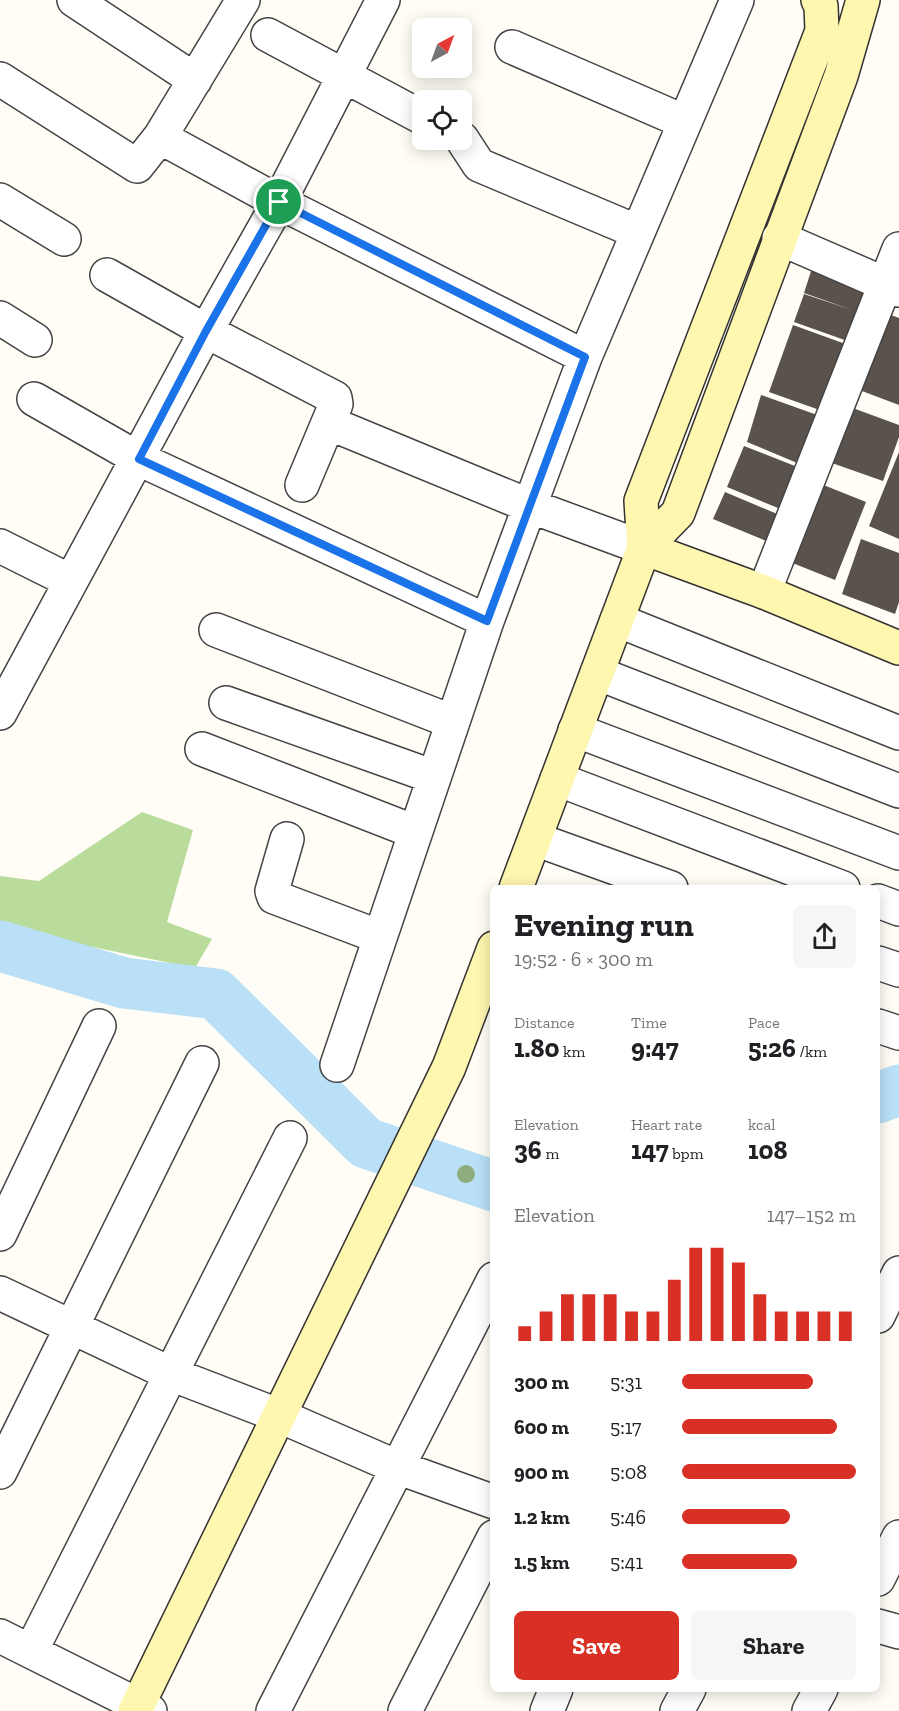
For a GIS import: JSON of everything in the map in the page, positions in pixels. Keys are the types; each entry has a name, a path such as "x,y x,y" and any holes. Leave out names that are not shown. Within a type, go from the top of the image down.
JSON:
{"street":[{"path":"74,0 195,80"},
{"path":"0,79 137,166 160,137 243,0"},
{"path":"1,710 139,459 206,331 279,202 383,0"},
{"path":"337,1065 487,621 585,357 737,0"},
{"path":"644,548 641,501 822,31 821,6 818,0"},
{"path":"517,885 644,548 678,513 841,76 863,0"},
{"path":"268,35 412,112"},
{"path":"512,47 685,122"},
{"path":"160,137 279,202 585,357"},
{"path":"469,150 479,165 638,232"},
{"path":"0,200 64,239"},
{"path":"779,238 892,287"},
{"path":"764,592 892,287 899,249"},
{"path":"107,275 206,331 335,398 336,404 329,423 302,485"},
{"path":"0,318 35,340"},
{"path":"34,399 139,459 487,621"},
{"path":"329,423 530,506 898,643"},
{"path":"0,546 70,581"},
{"path":"617,620 899,733"},
{"path":"216,630 453,722"},
{"path":"597,673 899,791"},
{"path":"226,703 434,777"},
{"path":"575,730 899,853"},
{"path":"202,749 415,832"},
{"path":"557,778 835,885"},
{"path":"287,839 272,891 274,897 380,937"},
{"path":"535,839 662,885"},
{"path":"880,902 899,909"},
{"path":"0,1636 141,1709 366,1235 449,1067 490,959"},
{"path":"880,964 899,970"},
{"path":"0,1234 99,1026"},
{"path":"880,1027 899,1033"},
{"path":"0,1472 202,1063"},
{"path":"31,1651 290,1138"},
{"path":"880,1312 899,1273"},
{"path":"273,1711 490,1287"},
{"path":"0,1293 171,1374 280,1416 397,1467 490,1501"},
{"path":"880,1575 899,1537"},
{"path":"405,1711 490,1545"},
{"path":"880,1627 899,1632"},
{"path":"547,1711 555,1692"},
{"path":"677,1711 687,1692"},
{"path":"809,1711 819,1692"}],"green space":[{"path":"142,812 193,830 167,922 212,939 195,968 0,928 0,876 39,881"}],"building":[{"path":"813,265 872,286 853,343 794,322 804,294 852,310 804,293"},
{"path":"883,312 899,318 899,405 854,388"},
{"path":"793,325 851,346 828,413 769,392"},
{"path":"761,395 820,416 802,465 747,442"},
{"path":"850,407 899,425 899,437 883,481 829,462"},
{"path":"744,446 800,468 783,510 727,487"},
{"path":"899,452 899,539 869,526"},
{"path":"816,482 866,502 835,580 785,560"},
{"path":"725,492 782,516 771,543 713,519"},
{"path":"861,539 899,553 899,602 895,614 842,594"}],"waterway":[{"path":"0,946 124,983 216,994 366,1143 490,1185"},
{"path":"880,1097 899,1090"}],"route":[{"path":"279,202 585,357 487,621 139,459 206,331 279,202"}]}
